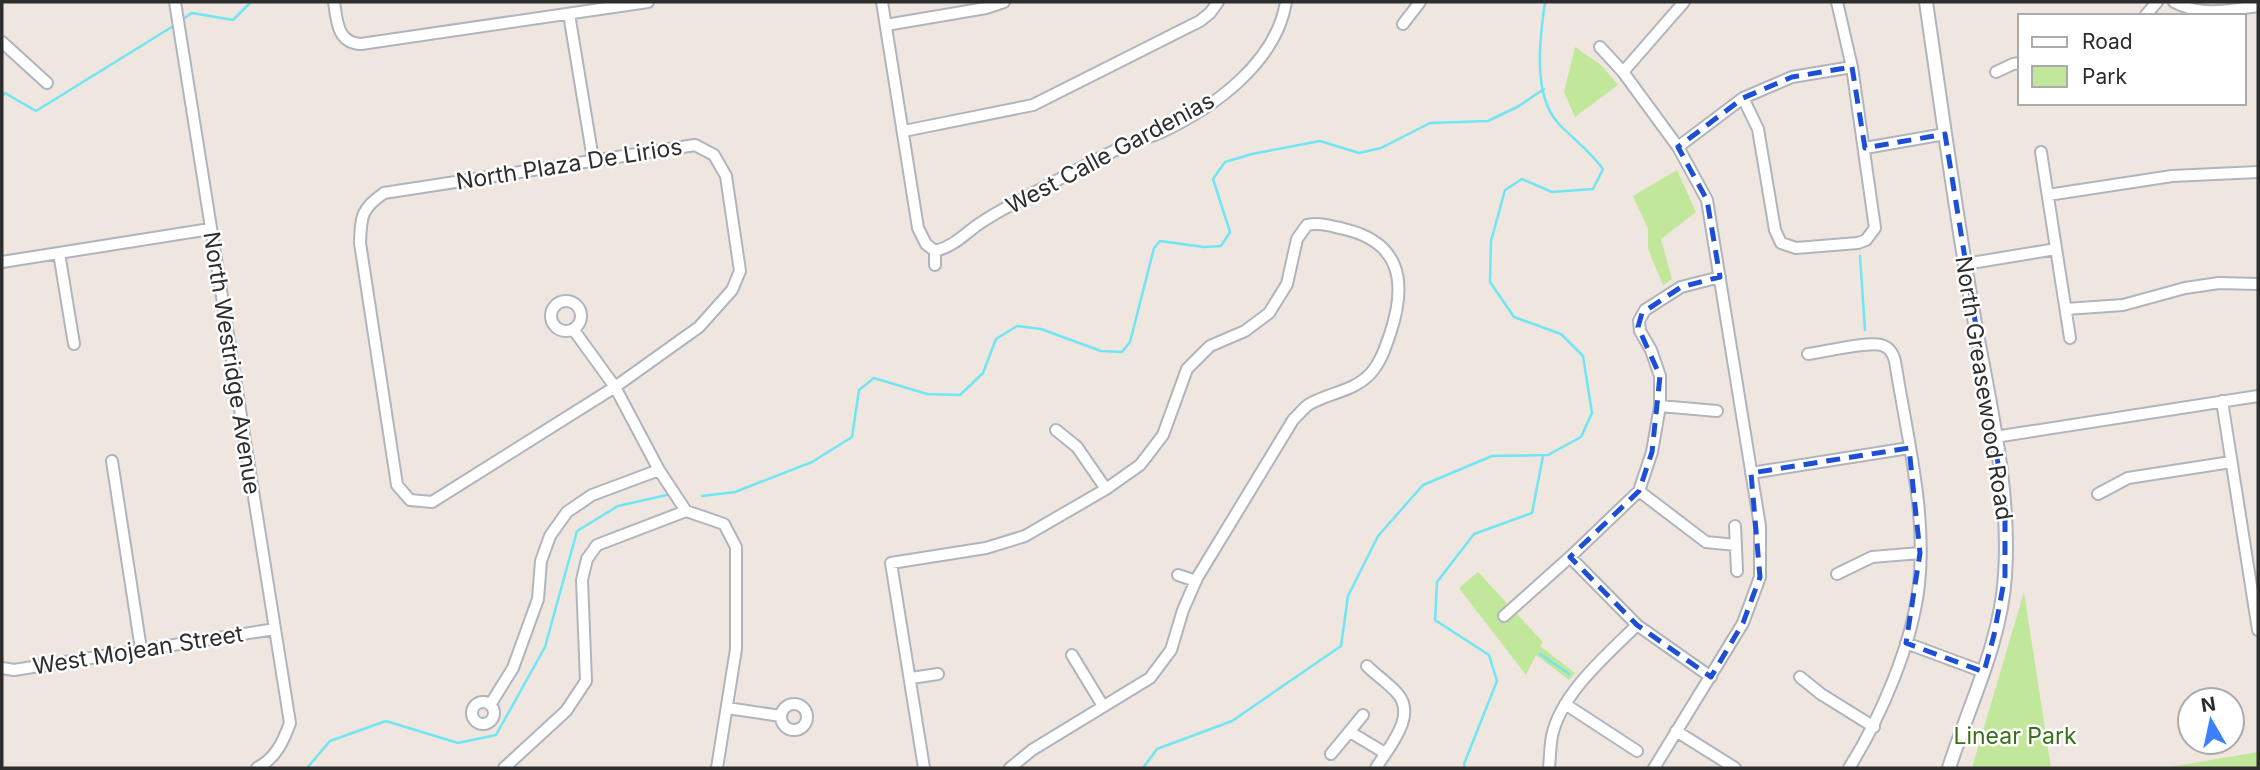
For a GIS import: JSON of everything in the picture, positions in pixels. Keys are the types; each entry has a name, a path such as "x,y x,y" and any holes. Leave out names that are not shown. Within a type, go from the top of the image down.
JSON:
{"street":[{"name":"North Westridge Avenue","path":"175,2 290,723 281,746 267,763 257,768"},
{"path":"334,2 338,26 345,44 361,44 648,2"},
{"path":"882,2 918,228 926,244 935,251 935,265"},
{"path":"886,25 986,8 1004,2"},
{"path":"904,131 1033,105 1200,22 1217,2"},
{"name":"West Calle Gardenias","path":"935,251 953,244 1000,211 1124,146 1180,122 1224,93 1248,73 1272,43 1283,19 1286,2"},
{"path":"1403,24 1420,2"},
{"path":"1623,72 1684,2"},
{"path":"1743,98 1758,129 1774,230 1779,245 1796,248 1858,243 1872,236 1875,222 1865,148 1852,66 1837,2"},
{"name":"North Greasewood Road","path":"1926,2 2005,507 2005,576 1994,635 1984,672 1949,768"},
{"path":"2174,2 2186,8 2213,12 2258,6"},
{"path":"569,14 593,159"},
{"path":"2,42 47,83"},
{"path":"1600,47 1623,72 1678,147 1707,200 1760,526 1760,577 1743,623 1654,768"},
{"path":"1996,72 2018,63"},
{"path":"1678,147 1743,98 1791,77 1852,66"},
{"path":"1865,148 1945,134"},
{"name":"North Plaza De Lirios","path":"695,145 714,155 726,176 740,271 732,290 699,327 615,387 432,502 410,500 397,485 360,243 361,219 368,204 384,193 593,159 695,145"},
{"path":"2041,152 2070,338"},
{"path":"2048,195 2172,176 2258,172"},
{"path":"925,768 891,563 986,548 1025,536 1107,489 1140,465 1163,435 1187,369 1210,346 1245,331 1269,313 1287,284 1297,239 1305,222 1361,233 1379,243 1392,260 1399,278 1396,317 1384,353 1369,375 1344,391 1310,404 1293,420 1196,581 1183,610 1171,650 1150,678 1032,750 1010,768"},
{"path":"2,262 210,229"},
{"path":"1965,264 2056,249"},
{"path":"59,253 74,344"},
{"path":"1504,616 1639,491 1653,452 1660,406 1660,376 1635,317 1682,286 1720,277"},
{"path":"2066,309 2123,305 2185,288 2219,284 2258,284"},
{"path":"573,328 615,387 659,470 686,511 724,524 736,547 736,649 717,768"},
{"path":"1808,354 1872,344 1888,345 1895,361 1918,506 1919,586 1906,643 1874,727 1849,768"},
{"path":"1995,437 2258,396"},
{"path":"2222,401 2258,630"},
{"path":"1660,406 1717,411"},
{"path":"1056,430 1077,447 1107,489"},
{"path":"1751,473 1909,448"},
{"path":"112,461 141,649"},
{"path":"2098,494 2128,478 2231,462"},
{"path":"490,705 513,668 538,599 541,561 550,536 567,512 592,495 612,490 659,470"},
{"path":"1639,491 1706,542 1736,545"},
{"path":"504,768 566,711 586,681 582,580 587,559 597,545 686,511"},
{"path":"1735,526 1737,571"},
{"path":"1837,574 1872,557 1920,553"},
{"path":"1570,557 1637,625 1711,677"},
{"path":"1178,575 1196,581"},
{"path":"1549,768 1552,734 1565,704 1591,670 1637,625"},
{"name":"West Mojean Street","path":"2,668 14,670 275,629"},
{"path":"1906,643 1984,672"},
{"path":"1072,655 1103,706"},
{"path":"1367,666 1399,694 1403,704 1404,722 1376,768"},
{"path":"911,678 938,674"},
{"path":"1800,677 1821,694 1874,727"},
{"path":"1565,704 1637,751"},
{"path":"727,708 781,716"},
{"path":"1331,754 1363,715"},
{"path":"1676,731 1732,767"},
{"path":"1350,732 1385,753"}],"highlighted area":[{"path":"1852,67 1865,148 1945,134 2005,507 2005,576 1994,635 1984,672 1906,643 1920,553 1909,448 1751,473 1760,577 1743,623 1711,677 1637,625 1570,557 1639,491 1652,452 1660,376 1638,327 1642,313 1681,287 1720,277 1707,200 1678,147 1743,98 1792,77"}],"green space":[{"path":"1575,47 1601,65 1618,85 1575,117 1564,92"},
{"path":"1677,170 1696,212 1661,239 1672,279 1663,285 1648,249 1648,229 1633,196"},
{"path":"1478,572 1543,642 1540,646 1575,673 1569,680 1536,655 1526,675 1459,588"},
{"name":"Linear Park","path":"2024,592 2051,768 1972,768"},
{"path":"2258,752 2258,768 2164,768 2246,756"}],"waterway":[{"path":"180,21 192,13 233,20 251,2"},
{"path":"1143,768 1157,749 1232,721 1341,646 1348,596 1378,536 1423,485 1492,456 1548,455 1581,437 1592,413 1583,356 1561,334 1514,317 1490,282 1491,241 1505,190 1522,179 1552,192 1593,189 1603,169 1558,123 1544,97 1540,64 1545,2"},
{"path":"2,96 5,93 36,111 175,25"},
{"path":"702,496 735,492 812,462 852,437 859,390 874,378 927,394 960,395 983,373 996,339 1017,326 1041,329 1101,351 1122,352 1130,342 1154,248 1160,241 1204,247 1221,246 1230,232 1213,179 1225,162 1320,141 1359,153 1381,148 1430,123 1488,121 1519,106 1544,89"},
{"path":"1860,256 1865,330"},
{"path":"1465,768 1464,764 1497,681 1489,655 1435,620 1437,582 1474,534 1532,513 1543,456"},
{"path":"307,768 330,741 386,721 458,743 496,735 545,647 577,531 618,506 667,495"},
{"path":"1540,654 1569,674"}]}
